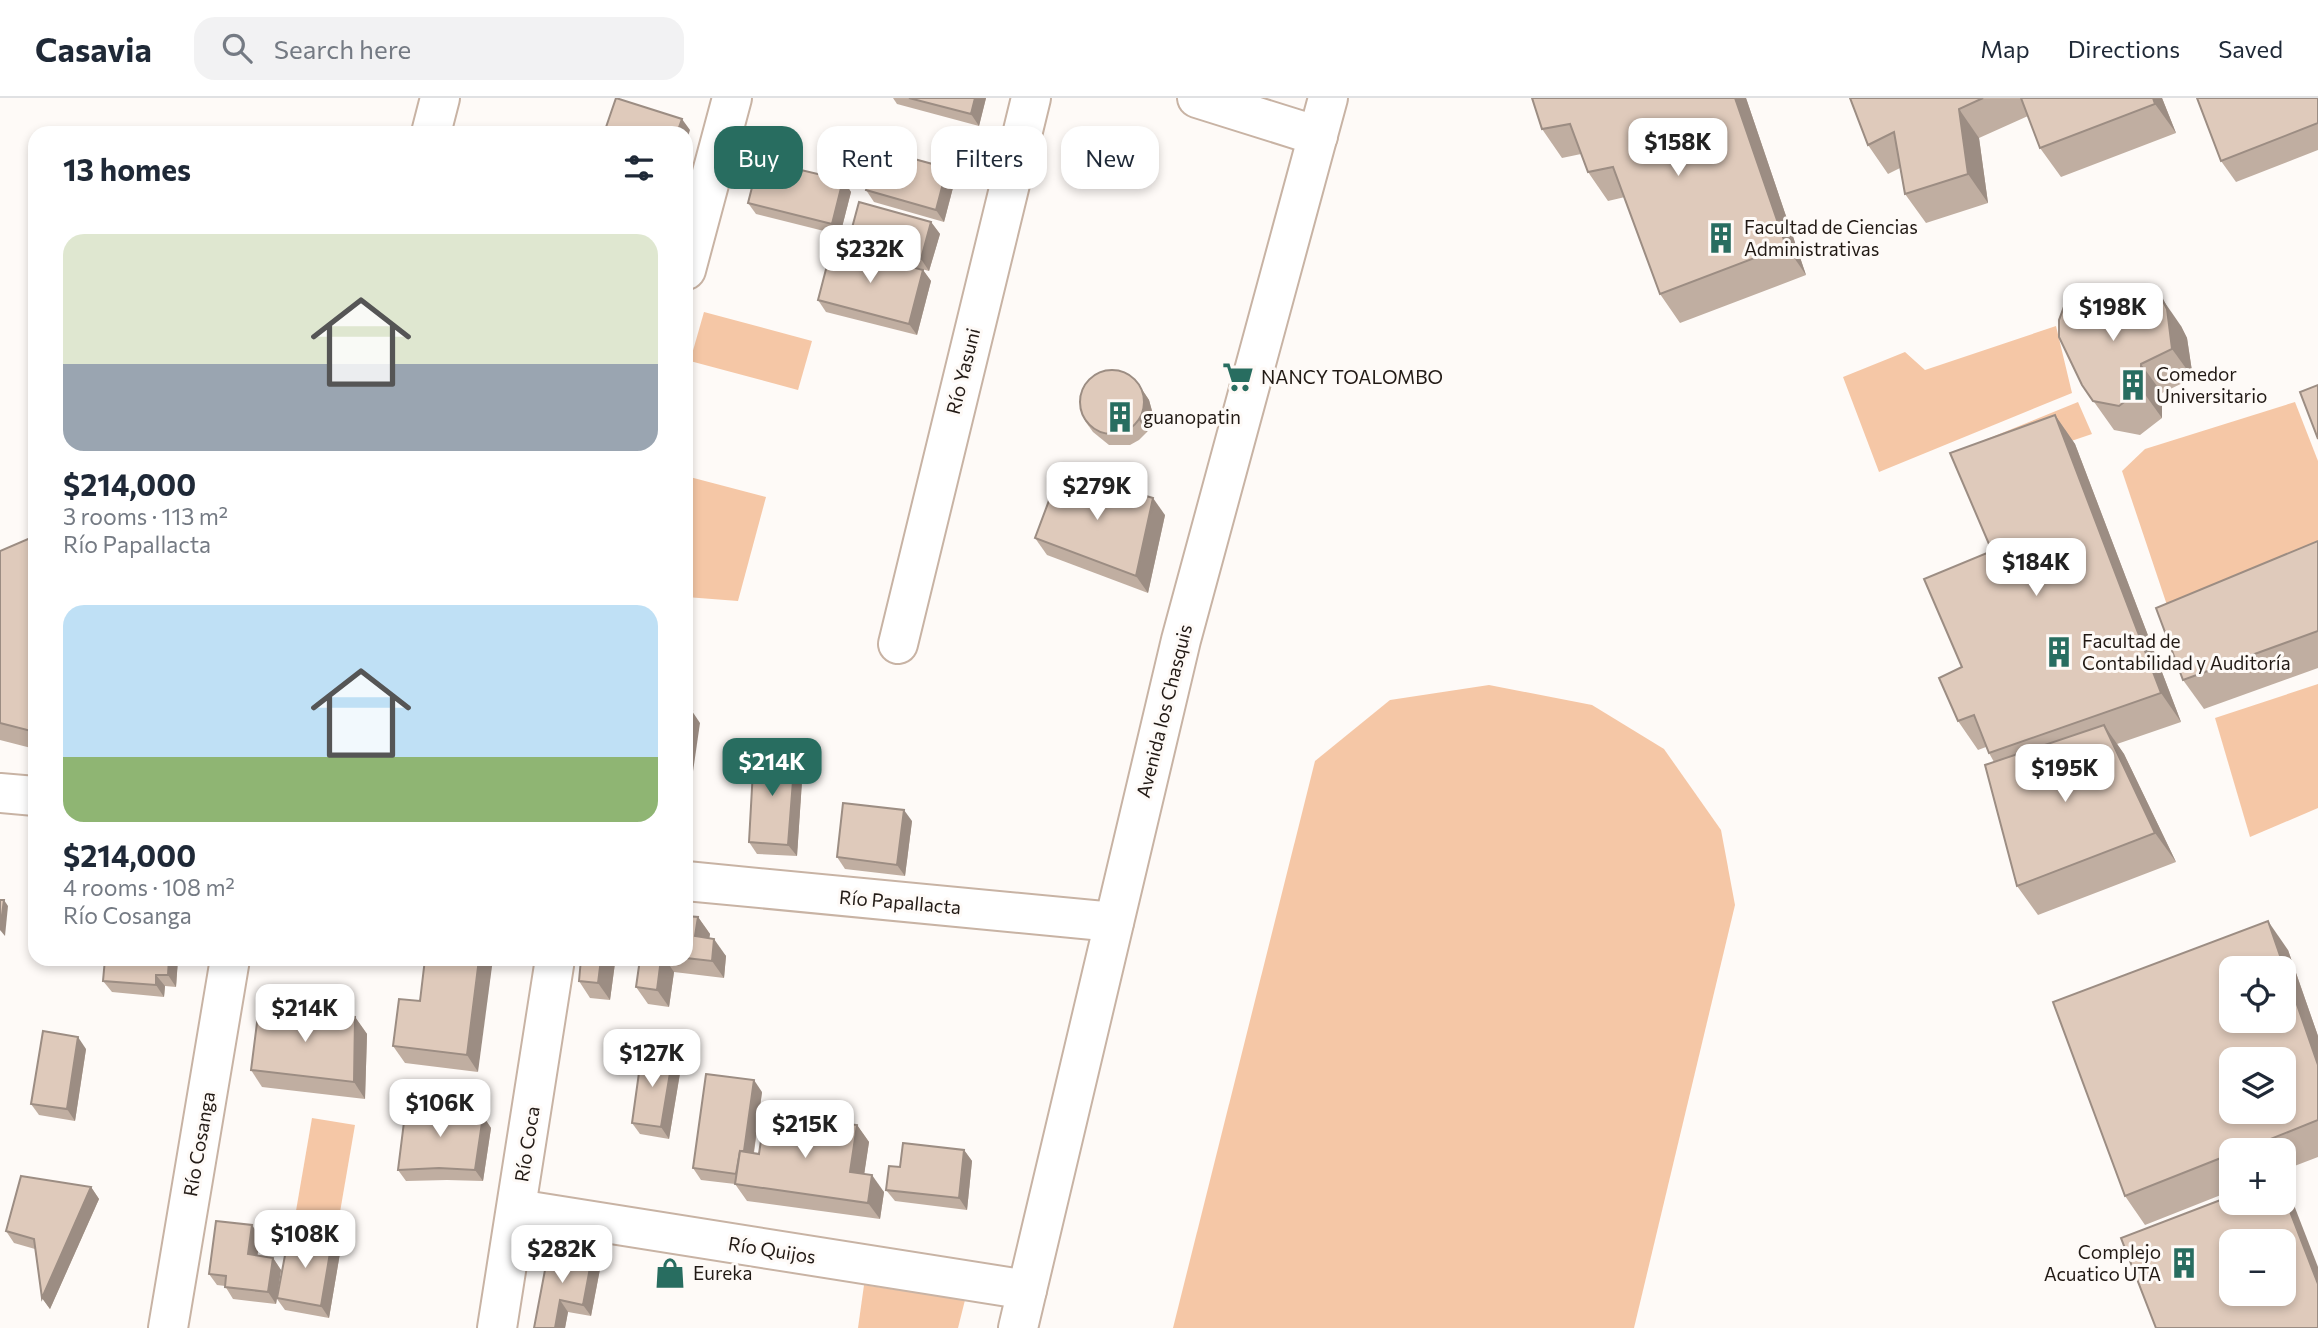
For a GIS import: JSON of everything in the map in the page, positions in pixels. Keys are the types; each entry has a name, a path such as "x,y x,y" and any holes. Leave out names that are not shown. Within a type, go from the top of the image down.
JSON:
{"street":[{"path":"433,126 440,98"},
{"path":"693,244 732,98"},
{"name":"Río Yasuni","path":"898,644 1031,98"},
{"path":"1197,98 1318,136"},
{"name":"Avenida los Chasquis","path":"1018,1328 1181,640 1328,98"},
{"path":"0,793 28,795"},
{"name":"Río Papallacta","path":"693,882 1114,922"},
{"name":"Río Cosanga","path":"168,1328 229,966"},
{"name":"Río Coca","path":"497,1328 554,966"},
{"name":"Río Quijos","path":"517,1209 1027,1290"}],"shaded area":[{"path":"704,312 812,341 798,390 693,362 693,350"},
{"path":"2056,326 2072,393 1879,472 1843,377 1905,352 1925,370"},
{"path":"2078,402 2092,434 1961,478 1955,452"},
{"path":"2295,402 2318,461 2318,566 2172,620 2122,471 2145,449"},
{"path":"693,478 766,497 738,601 693,598"},
{"path":"2318,684 2318,808 2250,837 2215,718"},
{"path":"1489,685 1592,705 1664,749 1721,830 1735,905 1634,1328 1173,1328 1315,761 1390,700"},
{"path":"312,1118 355,1125 335,1241 292,1234"},
{"path":"864,1285 965,1300 958,1328 858,1328"}],"building":[{"path":"616,98 682,119 680,126 606,126"},
{"path":"909,98 975,98 971,114"},
{"name":"Facultad de Ciencias Administrativas","path":"1532,98 1735,98 1786,246 1660,294 1613,167 1588,172 1570,124 1542,129"},
{"path":"1850,98 1983,98 1959,109 1968,174 1905,194 1894,132 1868,145"},
{"path":"2021,98 2153,98 2155,104 2040,148"},
{"path":"2197,98 2318,98 2318,123 2221,161"},
{"path":"917,160 931,164 931,189 942,189 936,210 866,190 917,189"},
{"path":"803,170 817,174 817,189 841,189 832,224 748,203 752,189 803,189"},
{"path":"859,202 931,222 921,259 849,239"},
{"path":"832,246 923,270 909,324 818,300"},
{"path":"2088,293 2124,307 2146,295 2161,297 2167,309 2172,349 2141,364 2141,389 2119,406 2093,401 2082,385 2059,337 2059,320 2065,304"},
{"name":"guanopatin","path":"1112,370 1130,376 1138,384 1144,402 1138,420 1130,428 1112,434 1094,428 1086,420 1080,402 1086,384 1094,376"},
{"path":"2318,385 2318,439 2300,392"},
{"name":"Facultad de Contabilidad y Auditoría","path":"2055,415 2161,693 1989,753 1974,715 1958,721 1939,678 1962,667 1924,579 1992,551 1950,453"},
{"path":"1060,471 1153,498 1136,576 1035,538"},
{"path":"28,539 28,730 0,723 0,551"},
{"path":"2318,541 2318,631 2183,680 2156,608"},
{"path":"2104,725 2155,833 2017,886 1985,765"},
{"path":"754,752 795,755 788,845 749,842"},
{"path":"843,803 904,810 897,865 837,857"},
{"path":"0,900 4,900 0,930"},
{"path":"693,917 698,917 695,936 714,939 712,961 693,959"},
{"path":"2268,921 2280,956 2219,956 2219,1033 2296,1033 2296,1002 2318,1065 2318,1120 2273,1138 2219,1138 2219,1159 2125,1196 2053,1002"},
{"path":"104,966 169,966 168,975 156,975 156,985 103,981"},
{"path":"424,966 478,966 467,1055 393,1046 399,999 420,1001"},
{"path":"580,966 600,966 598,983 579,981"},
{"path":"639,966 660,966 657,990 636,987"},
{"path":"259,1007 355,1017 354,1082 251,1070"},
{"path":"43,1031 78,1037 67,1109 31,1104"},
{"path":"642,1051 673,1055 661,1127 632,1123"},
{"path":"706,1074 754,1080 744,1151 740,1151 736,1174 693,1168"},
{"path":"406,1106 483,1116 475,1170 398,1170"},
{"path":"765,1113 857,1125 850,1172 872,1175 868,1203 735,1184 740,1151 759,1154"},
{"path":"903,1143 964,1150 959,1198 886,1190 889,1166 900,1167"},
{"path":"21,1176 91,1187 42,1298 34,1239 6,1231"},
{"name":"Complejo Acuatico UTA","path":"2219,1201 2219,1215 2291,1215 2318,1284 2318,1328 2156,1328 2121,1238"},
{"path":"216,1221 252,1225 248,1254 273,1258 268,1292 225,1287 226,1276 209,1274"},
{"path":"289,1234 332,1241 321,1306 277,1298"},
{"path":"549,1249 592,1257 583,1305 560,1300 555,1328 534,1328"}],"place":[{"name":"Facultad de Ciencias Administrativas","path":"1721,238"},
{"name":"NANCY TOALOMBO","path":"1238,377"},
{"name":"Comedor Universitario","path":"2133,385"},
{"name":"guanopatin","path":"1120,417"},
{"name":"Facultad de Contabilidad y Auditoría","path":"2059,652"},
{"name":"Complejo Acuatico UTA","path":"2184,1263"},
{"name":"Eureka","path":"670,1273"}]}
